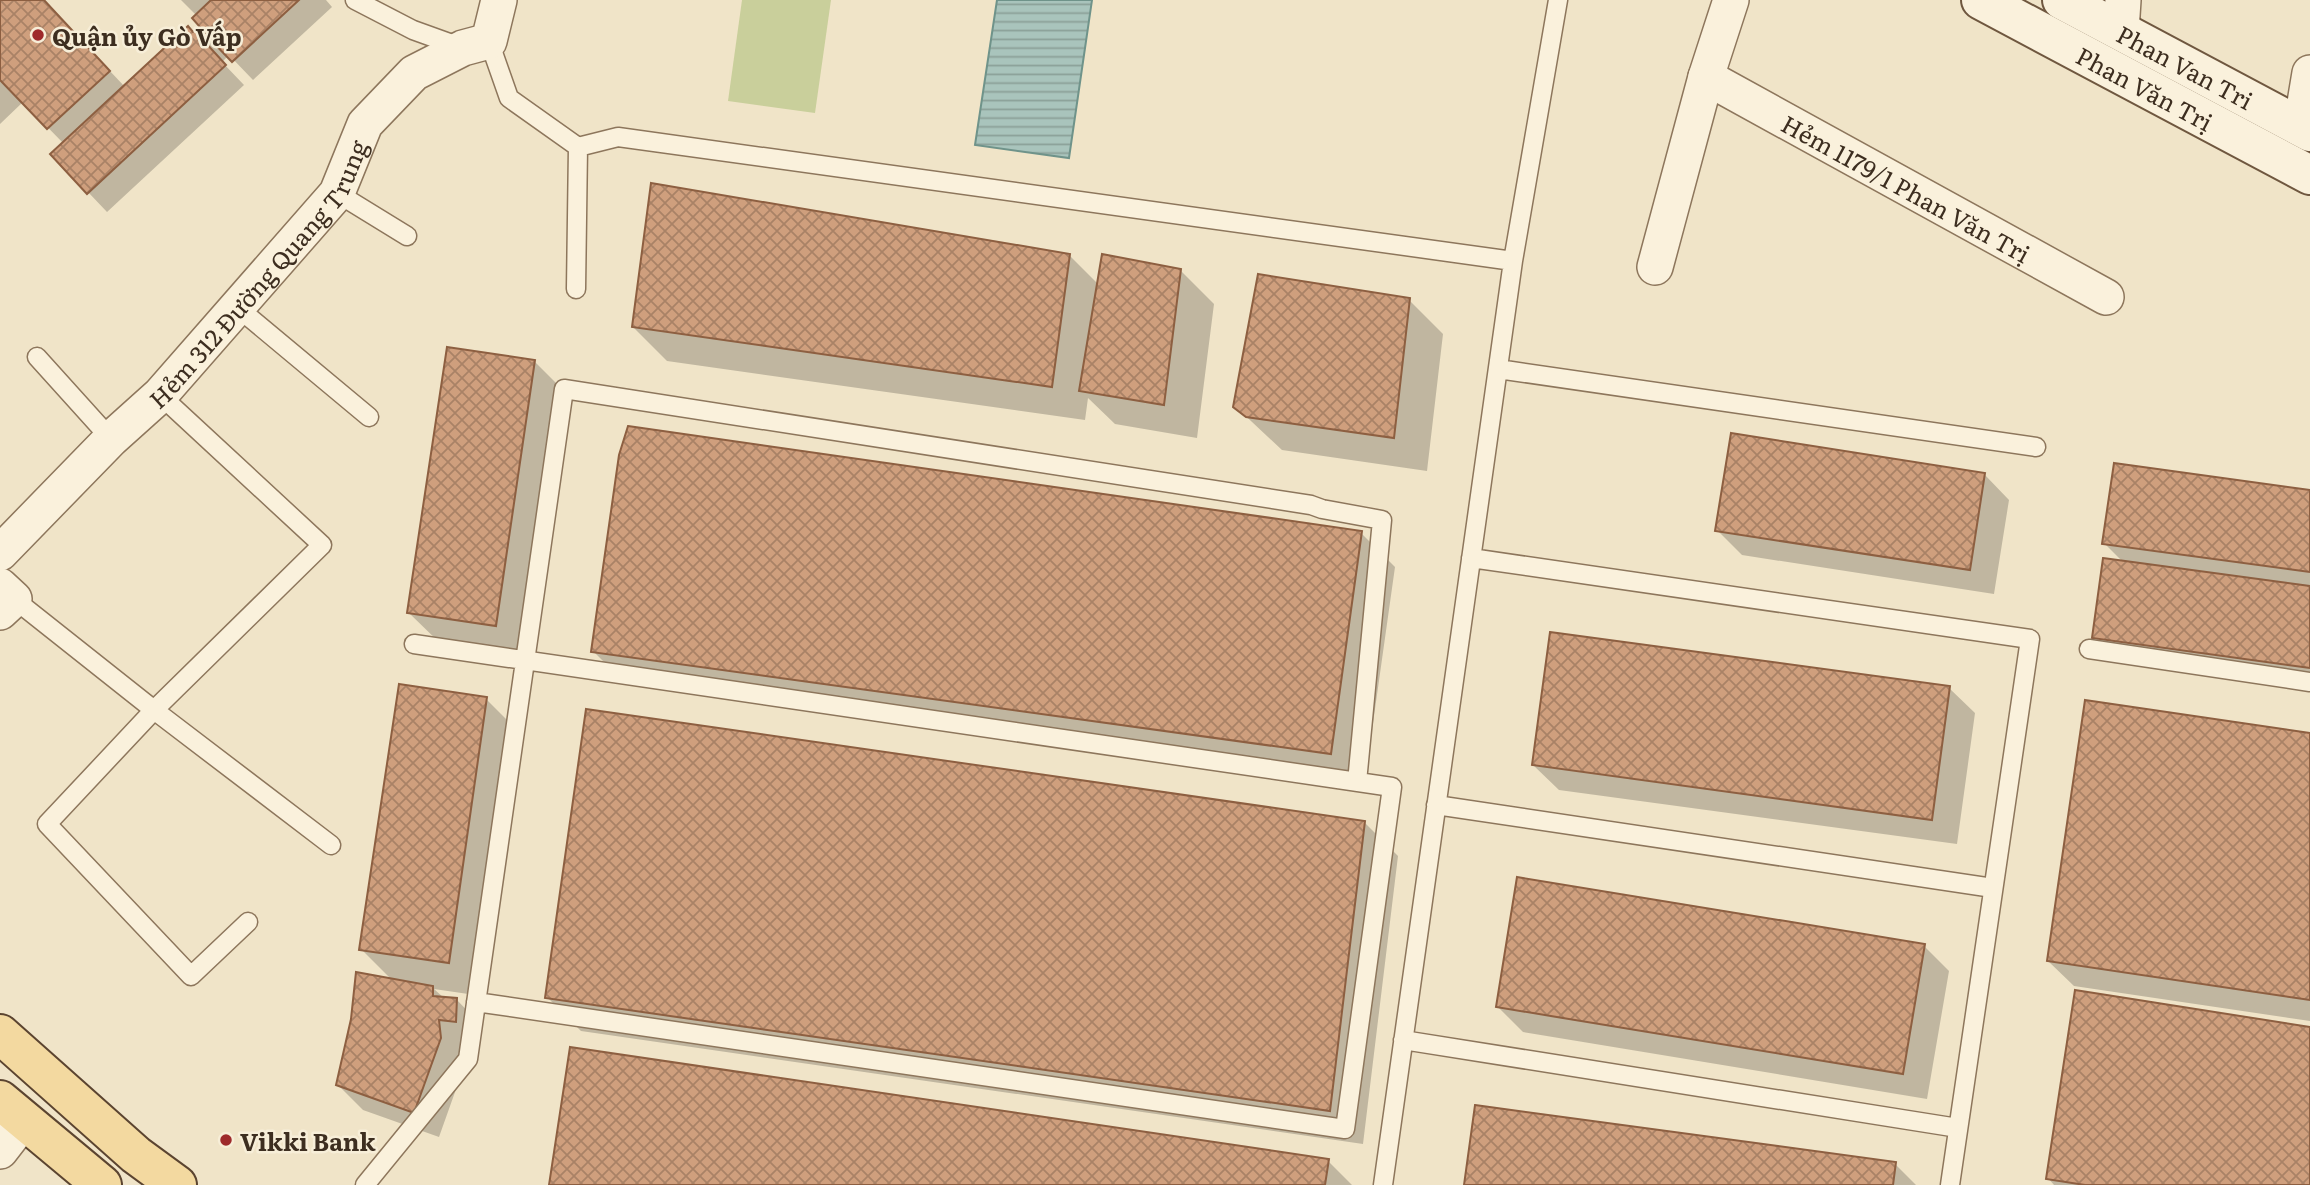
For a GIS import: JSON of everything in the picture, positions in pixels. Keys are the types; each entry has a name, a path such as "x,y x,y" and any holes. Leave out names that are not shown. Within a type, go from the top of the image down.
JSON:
{"main road":[{"name":"Phan Văn Trị","path":"1981,0 2310,175"},
{"name":"Phan Van Tri","path":"2062,0 2122,16 2306,129"},
{"path":"0,1034 136,1155 177,1185"},
{"path":"55,1084 12,1110 103,1185"}],"street":[{"path":"476,44 499,0"},
{"path":"1654,267 1706,77 1731,0"},
{"name":"Hẻm 312 Đường Quang Trung","path":"0,553 111,439 160,395 337,193 365,124 414,73 476,44"},
{"path":"2306,129 2310,73"},
{"name":"Hẻm 1179/1 Phan Văn Trị","path":"1706,77 2106,297"},
{"path":"0,1151 12,1110"}],"lane":[{"path":"355,0 413,30 476,44 509,98 578,147 618,137 1513,261"},
{"path":"1382,1185 1513,261 1558,0"},
{"path":"576,289 578,147"},
{"path":"337,193 407,236"},
{"path":"237,307 369,417"},
{"path":"37,357 111,439"},
{"path":"1498,369 2036,447"},
{"path":"365,1185 468,1059 565,389 1311,505 1382,520 1357,782"},
{"path":"160,395 322,545 154,710 47,824 191,976 248,922"},
{"path":"1471,558 2030,639 1950,1185"},
{"path":"5,599 331,845"},
{"path":"414,644 1392,787 1345,1129 476,1002"},
{"path":"2089,649 2310,682"},
{"path":"1436,805 1993,888"},
{"path":"1403,1040 1958,1128"}],"green space":[{"path":"742,0 831,0 815,113 728,101"}],"water":[{"path":"997,0 1092,0 1069,158 975,145"}],"building":[{"name":"Quận ủy Gò Vấp","path":"0,0 44,0 110,71 47,129 0,80"},
{"path":"211,0 299,0 232,62 208,37 204,41 226,65 87,194 50,154 188,26 193,32 200,27 192,18"},
{"path":"651,183 1070,254 1052,387 632,327"},
{"path":"1102,254 1181,269 1164,405 1079,391"},
{"path":"1258,274 1410,298 1394,438 1246,417 1233,407"},
{"path":"447,347 535,360 496,626 407,613"},
{"path":"628,426 1362,531 1331,754 591,652 619,455"},
{"path":"1731,433 1985,473 1970,570 1715,531"},
{"path":"2114,463 2310,490 2310,572 2102,544"},
{"path":"2103,558 2310,586 2310,668 2092,638"},
{"path":"1550,632 1950,686 1932,820 1532,765"},
{"path":"399,684 487,697 449,963 359,950"},
{"path":"2085,700 2310,733 2310,1000 2047,961"},
{"path":"586,709 1365,821 1330,1111 545,998"},
{"path":"1517,877 1925,944 1903,1074 1496,1007"},
{"path":"356,972 433,986 433,996 457,998 456,1022 439,1020 441,1038 414,1113 336,1085 351,1019"},
{"path":"2075,990 2310,1027 2310,1185 2085,1185 2046,1179"},
{"path":"570,1047 1329,1159 1325,1185 549,1185"},
{"path":"1475,1105 1896,1162 1893,1185 1464,1185"}],"place":[{"name":"Quận ủy Gò Vấp","path":"38,35"},
{"name":"Vikki Bank","path":"226,1140"}]}
